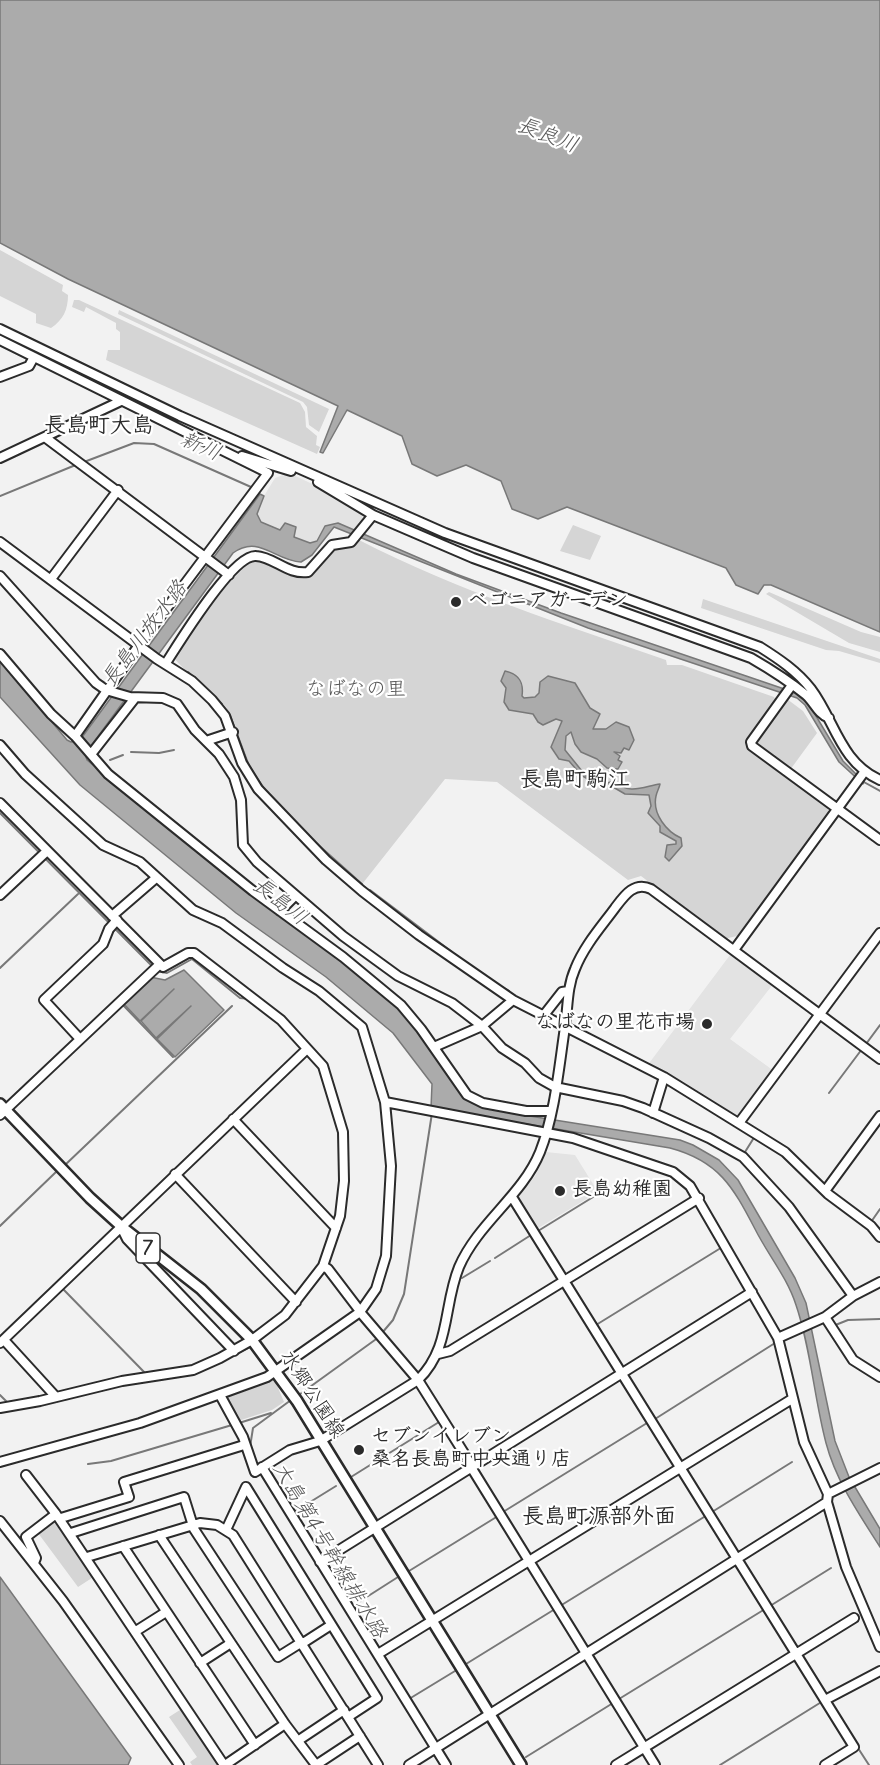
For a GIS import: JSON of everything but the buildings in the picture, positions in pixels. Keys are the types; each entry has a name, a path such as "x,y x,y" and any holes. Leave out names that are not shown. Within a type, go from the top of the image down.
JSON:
{"main road":[{"name":"水郷公園線","path":"2,1110 122,1227 201,1288 252,1340 294,1398 521,1765"}],"street":[{"path":"0,329 127,391 307,474 445,533 760,647 788,665 799,676 829,718 842,748 852,761 864,773 880,780"},
{"path":"0,340 268,473 76,737"},
{"path":"0,377 29,366 34,357"},
{"path":"0,458 121,401"},
{"path":"46,438 229,575"},
{"path":"220,450 307,474 373,515 473,558 751,658 789,689 809,697 821,715 829,718"},
{"path":"51,579 118,490"},
{"path":"166,663 208,601 243,559 257,556 294,571 308,572 332,545 348,544 373,515"},
{"path":"0,542 157,659 192,681 225,716 233,732 242,762 258,789 326,860 419,934 513,1000 664,1077 785,1152 825,1191 871,1226 880,1237"},
{"path":"0,576 96,682 108,690 132,698 149,696 163,698 177,704 219,754 234,777 242,800 243,845 257,862 295,896 343,936 398,976 433,992 482,1026 502,1048 525,1063 539,1078 555,1087 623,1101 653,1113 725,1146 753,1165 789,1207 853,1296"},
{"path":"0,654 51,714 91,752 108,774 280,912 344,957 401,1005 434,1047 456,1081 475,1100 526,1111 550,1112"},
{"path":"789,689 751,742 752,746 880,840"},
{"path":"91,752 132,698"},
{"path":"206,741 233,732"},
{"path":"0,745 25,774 103,845 140,862 193,910 222,923 283,968 319,991 357,1022 366,1034 385,1102 391,1166 386,1256 376,1289 360,1311 277,1372 140,1424 0,1462"},
{"path":"734,950 864,773"},
{"path":"0,803 44,853 115,919 157,967"},
{"path":"0,895 44,853"},
{"path":"80,1039 44,1000 103,944 115,919 156,878"},
{"path":"260,1469 290,1450 320,1441 418,1380 438,1354 454,1281 460,1265 470,1247 512,1197 533,1167 546,1133 565,1025 568,991 575,968 588,944 626,894 640,886 651,889 880,1059"},
{"path":"280,912 295,896"},
{"path":"739,1123 880,933"},
{"path":"0,1408 122,1381 193,1370 252,1340 285,1315 325,1267 336,1228 344,1181 343,1132 323,1066 281,1020 194,953 188,953 163,967 157,967 2,1110"},
{"path":"544,1015 562,992 568,991"},
{"path":"434,1047 482,1026 513,1000"},
{"path":"56,1397 2,1342 306,1050"},
{"path":"653,1113 664,1077"},
{"path":"385,1102 573,1138 673,1172 690,1185 699,1197 778,1338 804,1443 827,1498 846,1567 880,1647"},
{"path":"825,1191 880,1116"},
{"path":"233,1119 336,1228"},
{"path":"175,1174 296,1302"},
{"path":"512,1197 854,1746 825,1765"},
{"path":"438,1354 450,1351 699,1197"},
{"path":"122,1227 127,1239 234,1351"},
{"path":"325,1267 379,1337 418,1380 655,1765"},
{"path":"778,1338 825,1317 853,1296 880,1281"},
{"path":"320,1562 752,1292"},
{"path":"825,1317 853,1360 880,1377"},
{"path":"220,1395 243,1437 244,1445 378,1654 433,1750 446,1765"},
{"path":"378,1654 792,1399"},
{"path":"34,1563 36,1558 26,1537 59,1516 129,1497 124,1482 244,1445"},
{"path":"414,1764 490,1714 738,1560 840,1489 880,1468"},
{"path":"26,1475 71,1533 225,1765 285,1724"},
{"path":"226,1530 246,1488 377,1698 299,1740"},
{"path":"71,1533 184,1497 193,1525 278,1657 331,1625"},
{"path":"0,1521 34,1563 179,1765"},
{"path":"87,1557 193,1525 208,1523 226,1530 239,1540 378,1765"},
{"path":"159,1535 285,1724 316,1765 360,1736"},
{"path":"123,1546 255,1745"},
{"path":"136,1632 166,1612"},
{"path":"616,1765 854,1618"},
{"path":"201,1663 231,1643"},
{"path":"825,1700 880,1671"}],"shaded area":[{"path":"289,473 323,489 332,498 361,512 364,521 357,531 338,523 323,529 316,541 310,543 294,537 296,528 280,530 261,522 257,514 264,496 275,478"},
{"path":"730,955 737,955 774,983 730,1039 774,1071 741,1115 736,1116 647,1066"},
{"name":"長島幼稚園","path":"546,1152 575,1155 598,1192 535,1230 516,1200 535,1176"}],"green space":[{"path":"0,250 63,285 62,291 68,295 66,310 59,322 51,328 36,323 36,314 0,296"},
{"path":"74,300 79,300 300,403 305,412 306,427 317,436 316,445 320,447 317,454 106,360 108,350 120,350 120,332 116,329 116,323 86,307 84,312 72,307"},
{"path":"119,310 329,409 319,432 309,425 307,407 303,402 118,314"},
{"path":"573,525 601,536 590,560 560,551"},
{"name":"なばなの里","path":"359,540 433,575 666,660 667,665 682,665 774,697 776,701 746,743 825,802 829,812 737,936 724,939 641,876 628,880 497,782 445,779 363,883 288,816 251,769 230,713 225,706 174,657 182,642 242,564 255,559 286,573 303,576 317,570 336,548 352,548"},
{"path":"769,592 861,632 880,637 880,652 849,643 766,594"},
{"path":"703,599 880,659 880,663 839,651 826,650 701,608"},
{"path":"787,699 803,711 817,733 790,770 757,745 756,740"},
{"path":"270,1379 276,1383 284,1402 272,1410 238,1421 224,1397"},
{"path":"60,1522 95,1576 78,1587 38,1533 50,1523"},
{"path":"183,1708 221,1765 192,1765 190,1762 197,1757 169,1717"}],"water":[{"name":"長良川","path":"0,0 880,0 880,632 771,585 764,585 758,594 736,585 726,568 567,507 538,519 512,509 501,481 466,465 437,476 412,464 402,436 347,410 323,453 320,452 338,406 68,279 0,243"},
{"path":"260,494 264,496 257,514 261,522 280,530 285,523 296,527 294,537 310,543 317,541 325,526 338,523 456,574 561,613 799,694 807,701 843,761 864,782 863,784 839,762 805,705 797,698 588,628 334,527 312,555 301,562 292,561 259,547 242,548 233,553 85,754 87,760 251,895 341,960 400,1010 418,1031 454,1084 472,1103 517,1114 680,1140 719,1160 738,1180 795,1278 806,1303 835,1441 849,1477 880,1529 880,1547 849,1497 830,1457 805,1339 792,1295 739,1200 713,1168 687,1153 670,1148 431,1108 432,1084 393,1033 326,977 236,913 80,785 0,697 0,660 67,740 71,742 80,740"},
{"path":"505,671 520,679 524,698 535,697 539,693 540,682 548,676 575,683 590,708 600,714 593,729 606,729 616,722 629,727 634,740 629,750 624,748 621,753 614,752 620,756 618,760 622,762 618,769 607,768 597,759 581,752 571,732 566,736 565,750 586,776 604,784 614,781 620,786 631,789 660,784 655,803 658,816 666,827 681,838 682,846 669,861 665,857 667,845 676,844 676,841 660,832 660,826 648,813 651,806 649,795 625,794 613,787 603,788 581,775 569,761 559,759 551,747 562,721 556,719 543,725 533,714 509,710 504,702 506,688 501,681"},
{"path":"184,970 224,1010 175,1057 157,1039 191,1006 156,1038 141,1021 174,989 140,1021 123,1003 150,977 165,980"},
{"path":"0,1577 131,1758 128,1765 0,1765"}],"waterway":[{"name":"新川","path":"84,462 134,443 154,444 251,487"},
{"name":"新川","path":"0,496 78,464"},
{"path":"188,672 222,704"},
{"path":"230,715 249,766 267,793"},
{"path":"131,752 159,753 174,750"},
{"path":"110,760 123,755"},
{"path":"862,781 880,791"},
{"path":"0,813 153,967"},
{"path":"306,834 362,884"},
{"path":"370,890 452,952"},
{"path":"0,968 78,894"},
{"path":"458,957 489,979"},
{"path":"157,971 167,973 192,959 240,998 250,999"},
{"path":"498,985 509,991"},
{"path":"255,997 288,1022"},
{"path":"123,1005 173,1057"},
{"path":"65,1165 232,1006"},
{"path":"866,1044 880,1025"},
{"path":"829,1093 862,1049"},
{"path":"326,1064 331,1079"},
{"name":"大島第4号幹線排水路","path":"382,1333 393,1320 404,1294 432,1113"},
{"path":"346,1133 346,1193"},
{"path":"745,1152 755,1136"},
{"path":"0,1226 57,1171"},
{"path":"538,1231 598,1194"},
{"path":"872,1223 880,1209"},
{"path":"334,1246 342,1220"},
{"path":"495,1258 531,1235"},
{"path":"596,1325 724,1246"},
{"path":"462,1278 490,1261"},
{"path":"289,1316 325,1271"},
{"path":"570,1282 622,1367"},
{"path":"63,1289 146,1374"},
{"path":"833,1326 848,1320 880,1319"},
{"path":"259,1341 278,1325"},
{"name":"大島第4号幹線排水路","path":"296,1397 379,1337"},
{"path":"682,1463 655,1419 775,1343"},
{"path":"236,1354 250,1347"},
{"path":"628,1376 655,1419"},
{"path":"81,1395 107,1389"},
{"path":"0,1395 8,1403"},
{"path":"26,1407 76,1396"},
{"name":"大島第4号幹線排水路","path":"250,1447 253,1428 291,1400"},
{"path":"239,1423 271,1413"},
{"path":"351,1477 439,1422"},
{"path":"503,1512 647,1423"},
{"path":"88,1464 111,1461 232,1425"},
{"path":"712,1512 792,1462"},
{"path":"685,1468 710,1509"},
{"name":"大島第4号幹線排水路","path":"260,1472 441,1765"},
{"path":"294,1512 336,1486"},
{"path":"409,1571 498,1516"},
{"path":"560,1606 704,1517"},
{"path":"770,1606 831,1568"},
{"path":"351,1607 398,1577"},
{"path":"466,1664 555,1609"},
{"path":"619,1699 765,1609"},
{"path":"409,1699 455,1671"},
{"path":"720,1765 823,1701"},
{"path":"526,1757 613,1703"},
{"path":"856,1745 869,1765"}],"place":[{"name":"ベゴニアガーデン","path":"456,602"},
{"name":"なばなの里花市場","path":"707,1024"},
{"name":"長島幼稚園","path":"560,1191"},
{"name":"セブンイレブン 桑名長島町中央通り店","path":"359,1450"}],"district":[{"name":"長島町大島","path":"99,427"},
{"name":"長島町駒江","path":"575,781"},
{"name":"長島町源部外面","path":"599,1518"}],"water label":[{"name":"長島川放水路","path":"146,635"},
{"name":"長島川","path":"279,903"}]}
